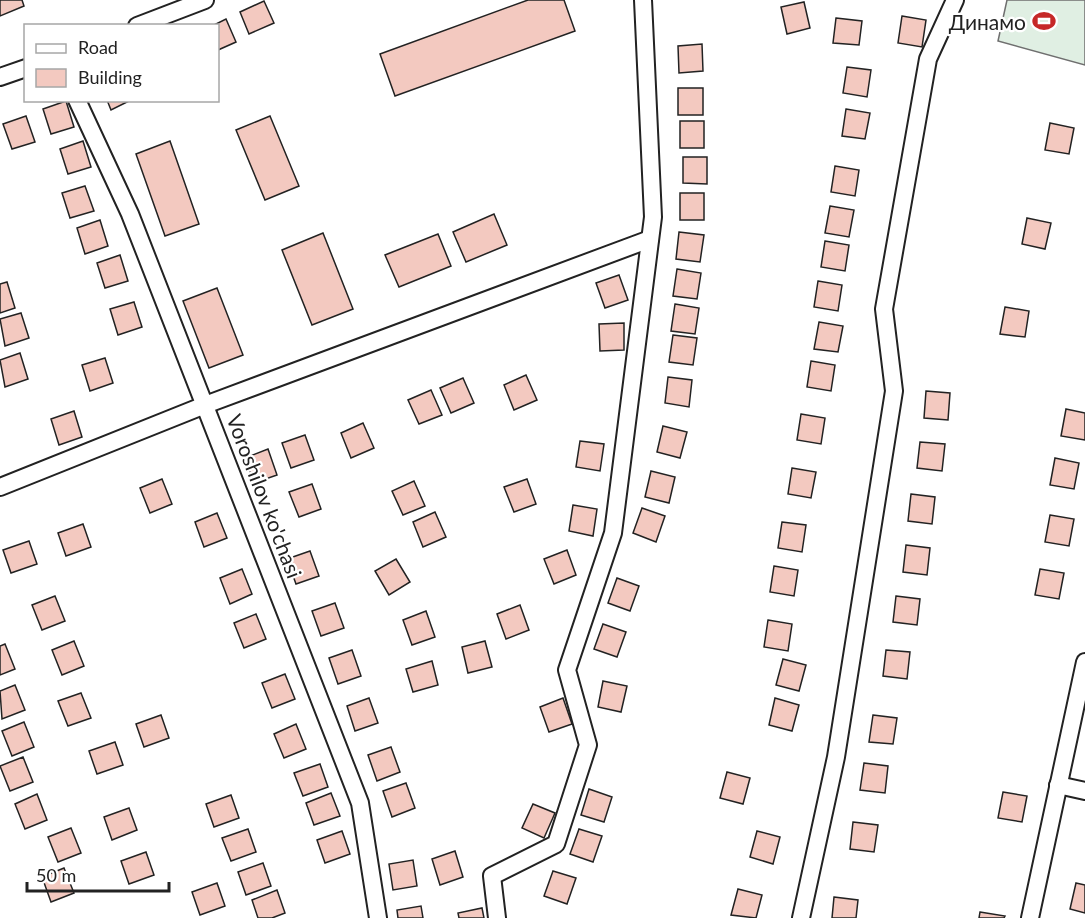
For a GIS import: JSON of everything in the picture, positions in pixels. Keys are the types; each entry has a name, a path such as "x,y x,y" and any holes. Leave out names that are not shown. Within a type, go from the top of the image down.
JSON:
{"street":[{"path":"142,24 205,0"},
{"path":"497,918 492,876 556,844 588,745 567,670 613,533 653,217 643,0"},
{"path":"801,918 836,757 894,392 884,309 928,59 955,0"},
{"path":"0,78 24,69"},
{"name":"Voroshilov ko'chasi","path":"78,102 130,214 360,803 378,918"},
{"path":"0,487 205,405 650,239"},
{"path":"1030,918 1085,663"},
{"path":"1058,785 1085,791"}],"green space":[{"name":"Динамо","path":"1007,0 1085,0 1085,65 998,41"}],"building":[{"path":"0,0 22,0 24,6 0,16"},
{"path":"528,0 564,0 575,31 395,96 380,54"},
{"path":"264,1 274,23 249,34 240,12"},
{"path":"804,2 810,28 787,34 781,7"},
{"path":"902,16 926,20 922,47 898,43"},
{"path":"836,18 862,21 859,45 833,43"},
{"path":"226,19 236,42 219,50 219,24 216,24"},
{"path":"702,44 703,71 679,73 678,46"},
{"path":"847,67 871,70 867,97 843,93"},
{"path":"678,88 703,88 703,115 678,115"},
{"path":"66,102 74,127 51,134 43,109"},
{"path":"108,102 127,102 111,110"},
{"path":"846,109 870,113 865,139 842,136"},
{"path":"26,116 35,142 12,149 3,124"},
{"path":"270,116 299,186 265,200 236,130"},
{"path":"680,121 704,121 704,148 680,148"},
{"path":"1050,123 1074,128 1069,154 1045,150"},
{"path":"83,141 91,167 68,174 60,149"},
{"path":"170,141 199,224 165,236 136,154"},
{"path":"683,157 707,157 707,184 683,183"},
{"path":"835,166 859,170 855,196 831,192"},
{"path":"85,186 94,211 70,218 62,193"},
{"path":"680,193 704,193 704,220 680,220"},
{"path":"830,206 854,210 849,237 825,233"},
{"path":"494,214 507,245 466,262 453,232"},
{"path":"1027,218 1051,223 1045,249 1022,244"},
{"path":"100,220 108,246 85,254 77,228"},
{"path":"679,232 704,235 700,262 676,259"},
{"path":"323,233 353,309 312,325 282,250"},
{"path":"438,234 451,266 399,287 385,255"},
{"path":"825,241 849,245 845,271 821,267"},
{"path":"120,255 128,281 105,288 97,263"},
{"path":"677,269 701,273 697,299 673,296"},
{"path":"619,275 628,300 605,308 596,283"},
{"path":"818,281 842,285 838,311 814,307"},
{"path":"7,282 15,308 0,313 0,284"},
{"path":"217,288 243,355 209,368 183,301"},
{"path":"134,302 142,327 118,335 110,309"},
{"path":"675,304 699,308 695,334 671,331"},
{"path":"1005,307 1029,311 1025,337 1000,334"},
{"path":"21,313 29,338 5,346 0,319"},
{"path":"819,322 843,326 838,352 814,349"},
{"path":"624,323 624,350 600,351 599,324"},
{"path":"673,335 697,338 693,365 669,362"},
{"path":"20,353 28,379 5,387 0,360"},
{"path":"105,358 113,383 90,391 82,365"},
{"path":"811,361 835,365 831,391 807,387"},
{"path":"526,375 537,400 514,410 504,385"},
{"path":"668,377 692,380 689,407 665,403"},
{"path":"463,378 474,403 451,413 440,388"},
{"path":"431,390 442,415 419,424 408,400"},
{"path":"926,391 950,393 948,420 924,418"},
{"path":"1066,409 1085,413 1085,440 1061,436"},
{"path":"74,411 82,437 59,445 51,419"},
{"path":"801,414 825,418 821,444 797,440"},
{"path":"363,423 374,448 351,458 341,433"},
{"path":"663,426 687,432 680,458 657,452"},
{"path":"305,435 314,460 291,468 282,443"},
{"path":"580,441 604,444 600,471 576,467"},
{"path":"920,442 945,444 942,471 917,468"},
{"path":"268,449 277,475 254,483 245,458"},
{"path":"1055,458 1079,463 1074,489 1050,485"},
{"path":"792,468 816,472 811,498 788,494"},
{"path":"651,471 675,477 669,503 645,497"},
{"path":"162,479 172,504 150,513 140,488"},
{"path":"527,479 536,504 514,512 504,487"},
{"path":"414,481 425,506 403,515 392,491"},
{"path":"312,484 321,509 299,517 289,492"},
{"path":"911,494 935,497 932,524 908,521"},
{"path":"573,505 597,509 593,536 569,531"},
{"path":"642,508 665,516 656,542 633,533"},
{"path":"435,512 446,537 423,547 413,522"},
{"path":"217,513 227,538 204,547 195,522"},
{"path":"1050,515 1074,519 1069,546 1045,542"},
{"path":"782,522 806,525 802,552 778,548"},
{"path":"83,524 91,547 66,556 58,533"},
{"path":"29,541 37,564 11,573 3,550"},
{"path":"906,545 930,548 927,575 903,572"},
{"path":"567,550 576,575 554,584 544,559"},
{"path":"310,551 319,576 296,584 287,559"},
{"path":"396,559 410,582 389,595 375,571"},
{"path":"774,566 798,570 794,596 770,592"},
{"path":"242,569 252,594 230,604 220,578"},
{"path":"1040,569 1064,573 1059,599 1035,595"},
{"path":"617,578 639,586 630,611 608,603"},
{"path":"55,596 65,621 42,630 32,605"},
{"path":"896,596 920,599 917,625 893,622"},
{"path":"335,603 344,628 321,636 312,611"},
{"path":"520,605 529,630 506,639 497,614"},
{"path":"426,611 435,637 412,645 403,620"},
{"path":"256,614 266,639 244,648 234,623"},
{"path":"768,620 792,624 788,651 764,647"},
{"path":"603,624 626,632 617,657 594,649"},
{"path":"74,641 84,666 62,675 52,650"},
{"path":"485,641 492,667 468,673 462,647"},
{"path":"5,644 15,669 0,675 0,646"},
{"path":"352,650 361,676 338,684 329,658"},
{"path":"886,650 910,652 907,679 883,676"},
{"path":"783,659 806,665 799,691 776,685"},
{"path":"432,661 438,685 413,692 406,669"},
{"path":"285,674 295,699 272,708 262,683"},
{"path":"603,681 627,686 621,712 598,707"},
{"path":"15,685 25,710 2,719 0,691"},
{"path":"81,693 91,718 68,726 58,701"},
{"path":"369,698 378,723 355,731 347,706"},
{"path":"563,698 572,724 549,732 540,707"},
{"path":"775,698 799,705 792,731 769,725"},
{"path":"161,715 169,738 144,747 136,724"},
{"path":"873,715 897,718 893,744 869,742"},
{"path":"24,722 34,747 12,756 2,731"},
{"path":"296,724 306,749 284,758 274,734"},
{"path":"115,742 123,765 97,774 89,751"},
{"path":"391,747 400,772 377,781 368,755"},
{"path":"23,757 33,782 10,791 0,766"},
{"path":"864,763 888,766 885,793 860,790"},
{"path":"320,764 328,787 303,796 294,773"},
{"path":"727,772 750,778 743,804 720,798"},
{"path":"406,783 415,808 392,817 383,791"},
{"path":"589,789 612,797 604,822 581,815"},
{"path":"1003,792 1027,796 1022,822 998,818"},
{"path":"331,793 340,816 314,825 306,803"},
{"path":"37,794 47,820 25,829 15,804"},
{"path":"231,795 239,818 214,827 206,804"},
{"path":"533,804 555,813 544,838 522,828"},
{"path":"129,808 137,830 112,840 104,817"},
{"path":"853,822 878,825 874,852 850,849"},
{"path":"71,828 81,853 58,862 48,837"},
{"path":"248,829 256,852 231,861 222,838"},
{"path":"579,829 602,836 593,862 570,854"},
{"path":"342,831 350,854 325,863 317,840"},
{"path":"757,831 780,837 773,864 750,857"},
{"path":"455,851 463,877 440,885 432,859"},
{"path":"146,852 154,875 129,884 121,861"},
{"path":"413,860 417,886 393,890 389,864"},
{"path":"263,863 271,886 246,895 238,872"},
{"path":"64,868 74,893 51,902 42,877"},
{"path":"553,871 576,878 567,904 544,896"},
{"path":"217,883 225,906 200,915 192,892"},
{"path":"1076,883 1085,885 1085,913 1070,909"},
{"path":"738,889 762,895 756,918 731,915"},
{"path":"277,890 285,913 272,918 258,918 252,900"},
{"path":"834,897 858,900 856,918 832,918"},
{"path":"421,906 423,918 398,918 397,910"},
{"path":"482,908 484,918 459,918 458,913"},
{"path":"980,912 1005,916 1004,918 979,918"}],"place":[{"name":"Динамо","path":"1044,21"}]}
